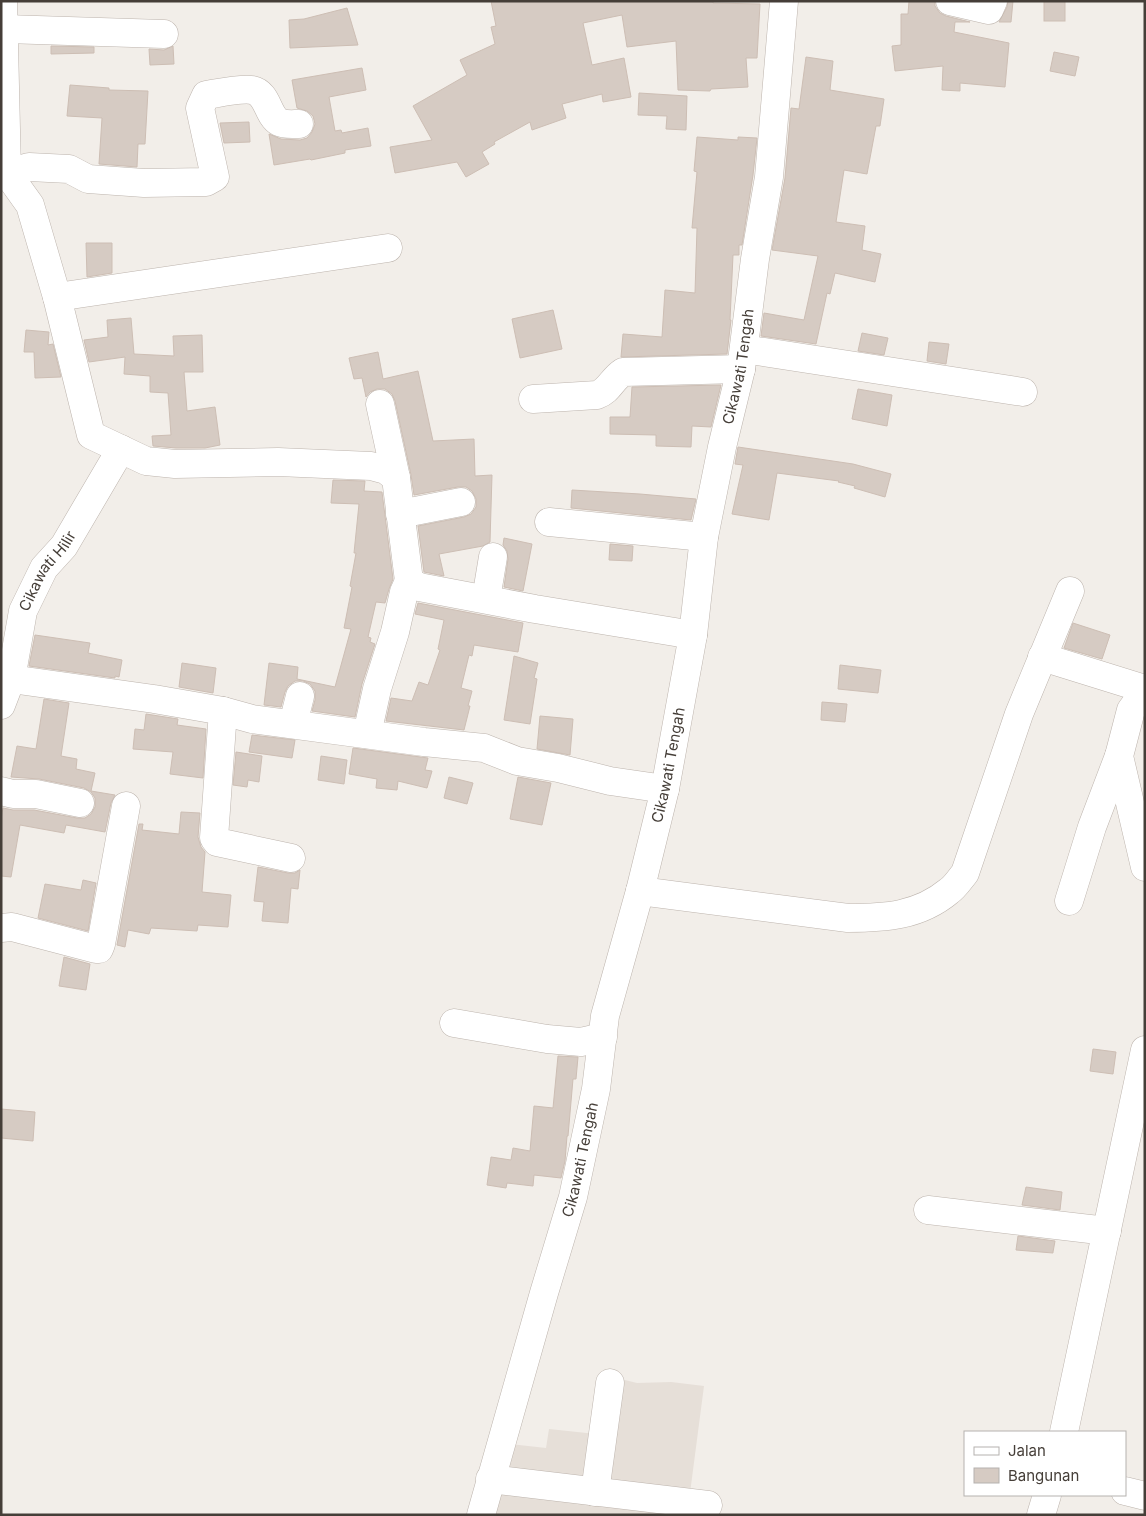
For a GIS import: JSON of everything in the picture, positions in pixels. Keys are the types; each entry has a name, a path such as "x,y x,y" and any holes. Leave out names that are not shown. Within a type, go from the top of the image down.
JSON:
{"street":[{"path":"3,1 8,173 30,205 57,297 91,435 146,461 175,464 278,462 371,466 386,470 396,478"},
{"name":"Cikawati Tengah","path":"481,1515 573,1197 596,1089 605,1016 640,891 665,789 693,635 704,537 742,359 755,259 769,178 784,1"},
{"path":"950,1 989,10 993,1"},
{"path":"5,29 164,34"},
{"path":"8,173 29,167 69,169 88,179 144,183 206,182 215,177 200,108 206,95 246,90 256,91 263,96 272,115 278,122 299,124"},
{"path":"57,297 388,248"},
{"path":"533,399 597,395 606,390 613,379 623,372 742,359 1023,392"},
{"path":"367,734 377,689 395,632 404,592 409,581 396,478 380,404"},
{"name":"Cikawati Hilir","path":"1,706 11,679 24,611 44,568 64,546 121,449"},
{"path":"400,514 461,502"},
{"path":"549,522 704,537"},
{"path":"486,599 493,557"},
{"path":"409,581 419,587 693,635"},
{"path":"640,891 848,918 877,918 904,914 930,904 951,890 965,873 1019,714 1070,590"},
{"path":"1042,657 1145,690 1130,710 1119,756 1092,827 1069,901"},
{"path":"11,679 222,710 252,719 484,748 517,762 558,768 610,781 665,789"},
{"path":"293,724 300,696"},
{"path":"222,710 214,838 217,842 291,858"},
{"path":"1119,756 1145,867"},
{"path":"1,791 13,794 36,794 80,803"},
{"path":"1,928 12,927 99,949 126,806"},
{"path":"454,1023 547,1039 581,1042 603,1037"},
{"path":"1064,1431 1145,1050"},
{"path":"928,1210 1107,1231"},
{"path":"594,1492 610,1383"},
{"path":"490,1479 708,1505"},
{"path":"1126,1491 1145,1496"},
{"path":"1041,1515 1047,1496"}],"shaded area":[{"path":"605,1375 637,1383 671,1382 704,1386 690,1493 713,1515 489,1515 510,1444 546,1448 549,1429 596,1434"}],"building":[{"path":"491,1 713,1 713,3 760,4 757,58 746,58 748,87 711,89 710,91 678,90 676,41 627,47 622,15 583,23 592,65 624,58 631,97 603,102 602,94 562,104 566,118 532,130 530,122 494,142 495,144 482,152 489,164 466,177 457,162 395,173 390,147 432,140 413,106 467,75 460,60 495,44 491,27 496,26"},
{"path":"909,1 935,1 935,6 940,13 970,22 955,22 954,32 1009,43 1005,87 960,83 960,91 942,90 943,66 895,71 892,46 901,45 901,14 908,14"},
{"path":"1008,1 1013,1 1011,22 999,22 1007,7"},
{"path":"1044,1 1065,1 1065,21 1044,21"},
{"path":"347,8 358,45 290,48 289,20 304,19"},
{"path":"51,46 94,47 94,53 51,54"},
{"path":"173,46 174,64 150,65 149,49 164,50"},
{"path":"1054,52 1079,57 1075,76 1050,71"},
{"path":"806,57 833,61 830,90 884,99 880,126 876,126 867,174 844,170 836,222 865,226 862,250 881,254 875,282 835,273 830,294 827,293 816,344 761,336 764,313 804,320 818,256 772,250 785,178 791,108 799,109"},
{"path":"362,68 366,90 329,97 335,131 341,130 342,133 368,128 371,146 345,150 345,153 311,160 274,165 269,134 281,139 300,140 307,138 315,124 313,116 307,111 297,108 292,80"},
{"path":"70,85 109,88 109,90 148,91 145,144 138,144 137,167 99,164 102,118 67,116"},
{"path":"639,93 687,96 686,130 666,129 667,116 638,115"},
{"path":"249,122 250,142 224,143 220,123"},
{"path":"697,137 738,140 738,137 757,138 742,245 739,245 739,255 733,255 731,320 727,354 621,357 623,334 662,337 665,290 695,293 697,228 692,228 697,172 694,171"},
{"path":"86,243 112,243 112,273 87,277"},
{"path":"553,310 562,349 520,358 512,319"},
{"path":"131,318 134,354 174,356 173,336 202,335 203,372 184,372 187,411 215,407 220,445 205,448 153,446 152,436 171,435 168,393 150,392 150,376 124,374 125,357 89,362 84,340 108,337 107,320"},
{"path":"26,330 49,332 48,345 53,344 61,377 35,378 34,352 24,352"},
{"path":"862,333 888,338 884,355 858,351"},
{"path":"929,342 949,344 946,364 927,361"},
{"path":"378,352 383,379 418,371 433,441 474,439 475,476 492,475 490,542 483,546 439,554 444,576 424,572 418,526 471,514 476,507 476,499 472,491 466,487 414,495 392,394 385,389 377,389 370,392 366,397 362,378 354,379 349,358"},
{"path":"721,385 711,427 692,426 691,447 656,446 656,435 610,434 610,417 630,417 632,387"},
{"path":"858,389 892,395 887,426 852,419"},
{"path":"738,447 853,464 891,474 885,497 854,488 855,486 839,481 777,473 769,520 732,514 743,465 735,464"},
{"path":"333,480 365,481 364,491 382,492 393,579 385,603 376,602 368,637 371,638 370,642 375,644 362,684 355,717 312,711 315,691 310,684 303,681 295,681 288,686 281,707 264,705 269,663 298,667 297,679 335,687 351,629 344,628 352,587 350,586 356,553 354,553 359,504 331,503"},
{"path":"572,490 696,499 691,520 571,508"},
{"path":"504,538 532,544 523,591 504,587 508,559 507,551 503,545"},
{"path":"610,544 633,546 632,561 609,560"},
{"path":"418,603 523,623 518,652 474,645 472,656 469,655 461,688 472,691 464,730 386,721 391,698 412,701 419,682 428,685 440,650 438,649 444,620 415,614"},
{"path":"1073,623 1110,635 1102,659 1064,648"},
{"path":"35,635 90,643 88,653 122,660 119,677 29,666"},
{"path":"514,656 538,663 534,678 537,679 530,724 504,720"},
{"path":"182,663 216,668 213,693 179,687"},
{"path":"840,665 881,670 878,693 838,689"},
{"path":"44,699 69,703 61,756 77,759 76,769 95,773 91,791 115,795 111,803 105,832 66,825 64,833 20,825 11,877 1,876 1,819 3,808 34,810 85,818 91,814 95,807 95,798 91,792 84,788 39,779 11,777 17,746 36,749"},
{"path":"822,702 847,704 845,722 821,720"},
{"path":"146,714 178,719 177,725 206,729 203,778 170,774 173,752 133,749 135,729 144,730"},
{"path":"540,716 573,719 570,755 537,749"},
{"path":"252,735 295,740 292,758 249,752"},
{"path":"353,748 428,758 425,770 432,771 427,788 398,781 397,790 376,788 377,779 349,774"},
{"path":"236,752 262,756 259,782 248,780 247,787 233,785"},
{"path":"321,756 347,760 344,784 318,780"},
{"path":"449,777 473,783 467,804 444,798"},
{"path":"518,777 551,783 542,825 510,819"},
{"path":"181,812 200,813 198,837 201,847 205,852 202,892 231,895 228,927 198,925 197,931 151,928 149,934 128,930 125,947 117,945 139,824 143,824 142,830 179,834"},
{"path":"258,867 288,873 295,873 300,870 298,889 291,888 288,923 262,921 264,902 254,901"},
{"path":"83,880 96,883 88,931 38,918 45,884 81,890"},
{"path":"64,957 90,964 86,990 59,986"},
{"path":"1093,1049 1116,1052 1113,1074 1090,1071"},
{"path":"558,1056 578,1057 576,1079 573,1079 565,1161 561,1178 534,1175 533,1186 507,1183 506,1188 487,1185 491,1157 511,1160 513,1148 530,1151 534,1106 553,1108"},
{"path":"1,1109 35,1112 33,1141 1,1138"},
{"path":"1026,1187 1062,1192 1060,1210 1022,1205"},
{"path":"1018,1236 1055,1241 1053,1253 1016,1250"}]}
